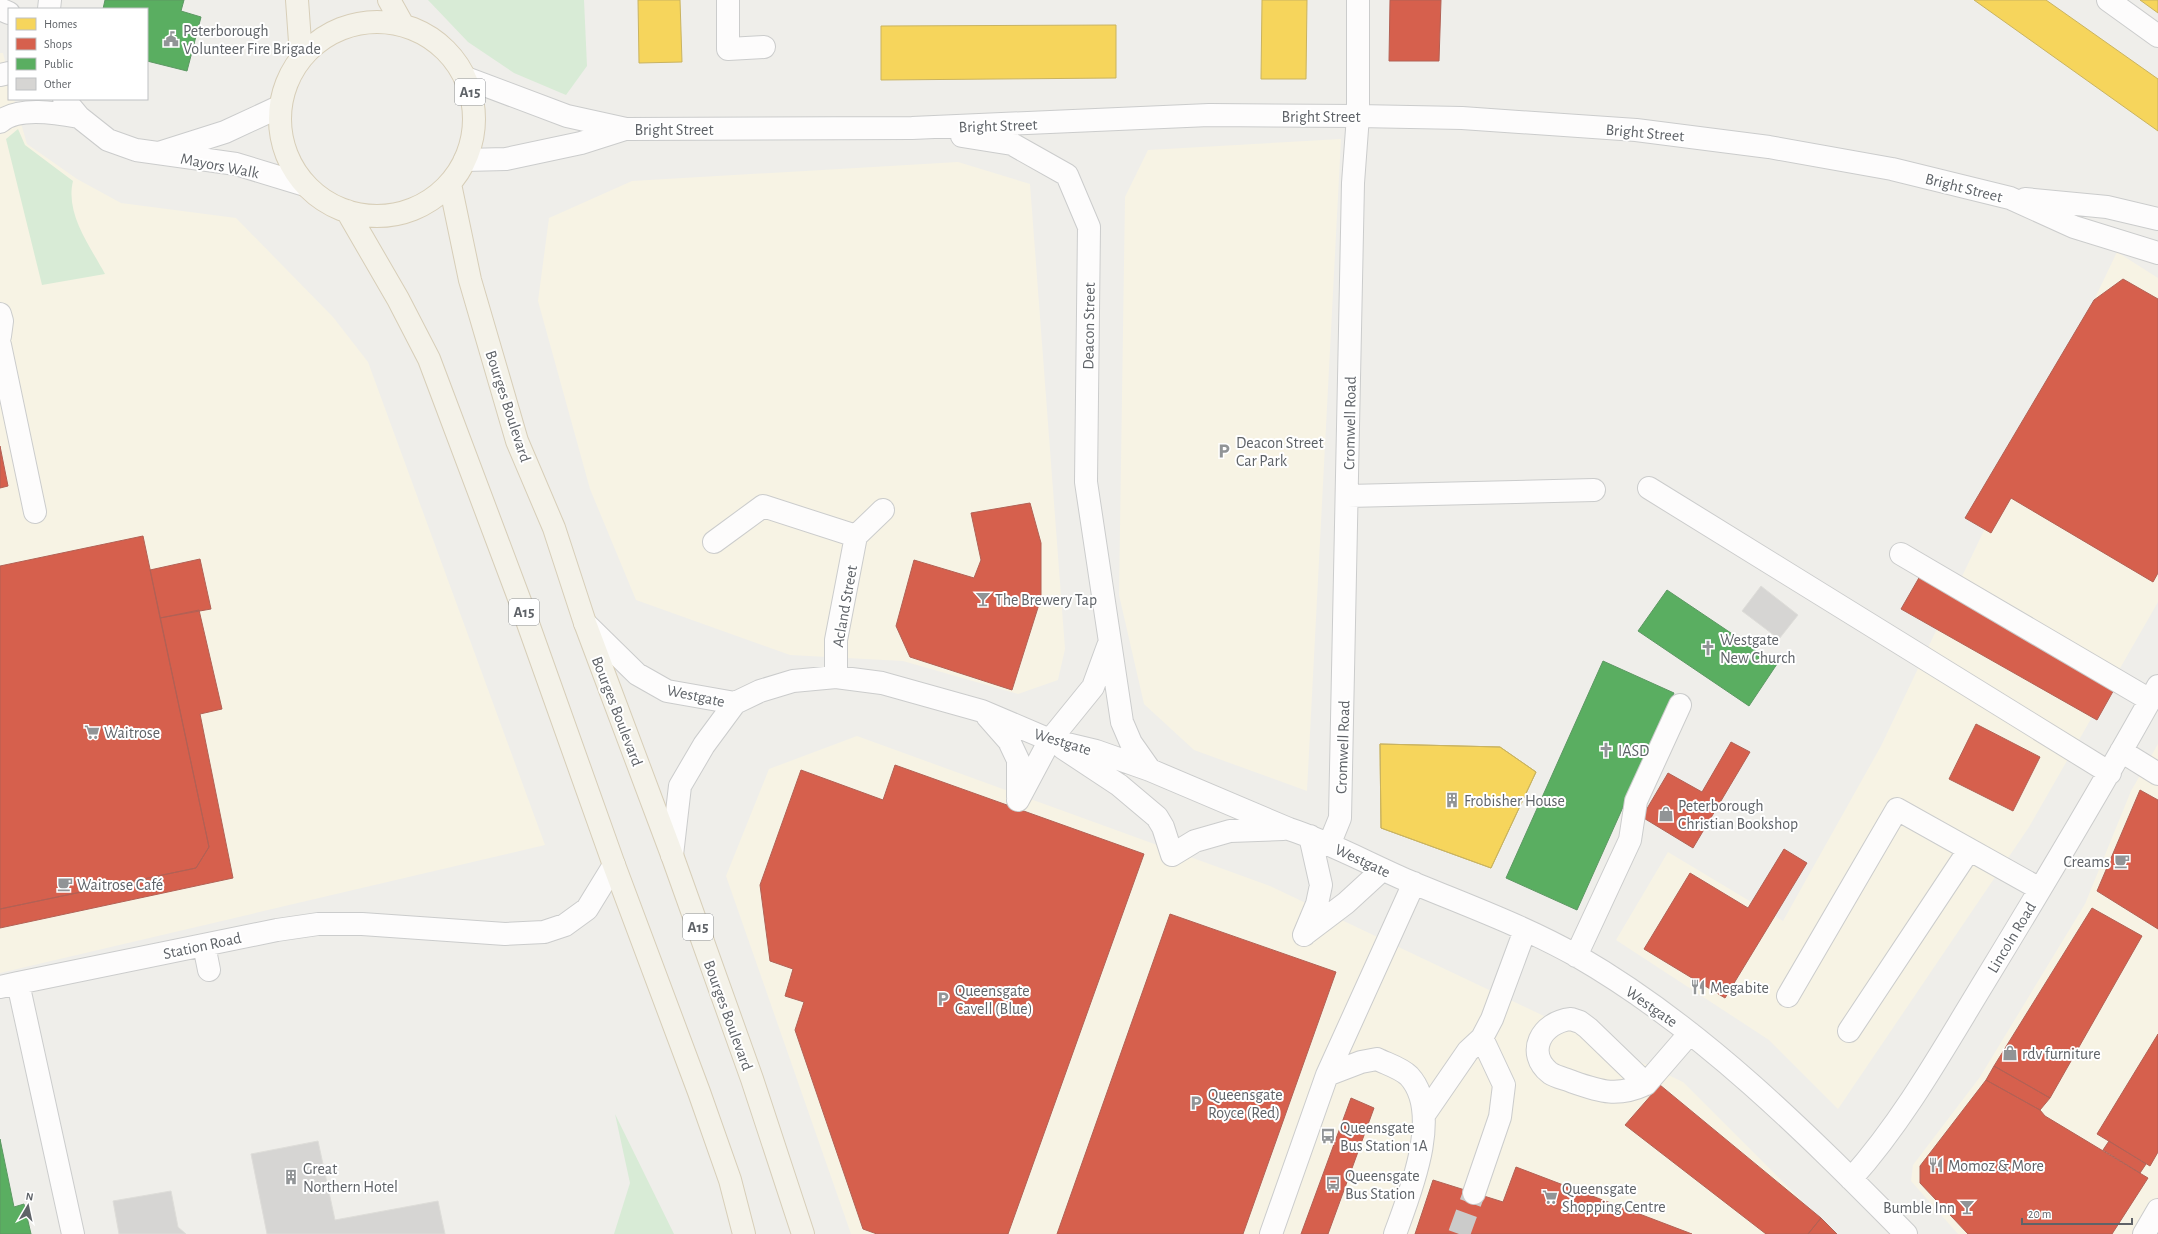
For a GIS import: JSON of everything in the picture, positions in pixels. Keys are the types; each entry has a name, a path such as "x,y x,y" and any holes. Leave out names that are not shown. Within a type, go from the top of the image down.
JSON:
{"main road":[{"path":"297,0 302,56"},
{"path":"389,0 403,25"},
{"name":"A15","path":"376,21 403,25 429,36 450,55 466,78 474,105 473,133 465,160 450,184 428,201 402,213 374,216 347,211 321,199 305,185 289,162 280,135 280,107 287,80 302,56 322,38 348,25 376,21"},
{"name":"Bourges Boulevard","path":"450,184 470,280 518,441 554,528 586,623 672,855 752,1079 802,1234"},
{"name":"A15","path":"347,211 398,299 429,359 520,601 614,866 728,1173 744,1234"}],"street":[{"path":"728,0 728,49 764,47"},
{"name":"Cromwell Road","path":"1320,840 1340,818 1348,496 1353,184 1358,116 1358,0"},
{"path":"2108,0 2158,36"},
{"name":"Bright Street","path":"466,78 567,116 626,129 912,128 1209,115 1462,118 1636,130 1769,147 1892,169 2010,198 2074,226 2158,253"},
{"name":"Mayors Walk","path":"65,100 79,116 108,140 136,150 236,164 305,185"},
{"name":"Mayors Walk","path":"157,154 225,132 280,107"},
{"path":"0,122 4,119 26,113 49,112 79,116"},
{"name":"Deacon Street","path":"912,128 1012,144 1067,175 1090,227 1086,482 1109,644 1122,722 1131,743 1150,770"},
{"name":"Bright Street","path":"465,160 506,159 581,143 626,129"},
{"name":"Bright Street","path":"2010,198 2107,207 2158,219"},
{"path":"0,314 2,321 0,336"},
{"path":"0,345 35,512"},
{"path":"1649,488 2110,773"},
{"path":"1348,496 1594,490"},
{"path":"714,542 763,506 856,536 883,510"},
{"name":"Acland Street","path":"836,677 836,640 856,536"},
{"path":"1901,554 2154,693"},
{"name":"Westgate","path":"586,623 637,674 667,691 734,703"},
{"name":"Deacon Street","path":"982,711 1009,741 1018,760 1018,800 1050,740 1093,687 1109,644"},
{"name":"Westgate","path":"672,855 680,786 704,745 734,703 760,691 793,681 836,677 882,683 982,711 1050,740 1096,751 1150,770 1289,829 1320,840 1382,870 1479,908 1576,956 1611,977 1690,1033 1794,1122 1906,1234"},
{"name":"Lincoln Road","path":"1851,1179 1877,1150 1951,1036 2110,773 2154,693"},
{"path":"1576,956 1630,840 1636,801 1680,705"},
{"path":"1050,740 1119,785 1157,817 1163,827 1172,855 1195,841 1230,831 1289,829"},
{"path":"2121,751 2158,774"},
{"path":"1788,996 1897,809 2040,889"},
{"path":"1320,840 1321,885 1317,904 1304,935 1346,904 1382,870"},
{"path":"1849,1031 1969,850"},
{"name":"Station Road","path":"73,1234 9,985 277,930 318,924 362,924 505,934 544,932 565,925 587,909 614,866"},
{"path":"1271,1234 1328,1075 1414,883"},
{"path":"1424,1115 1468,1052 1482,1038 1492,1019 1524,930"},
{"path":"204,945 209,970"},
{"path":"1646,1084 1580,1022 1571,1019 1552,1024 1540,1039 1539,1058 1550,1073 1588,1088 1612,1093 1631,1091 1646,1084 1690,1033"},
{"path":"1474,1193 1500,1116 1504,1085 1482,1038"},
{"path":"1328,1075 1361,1062 1377,1059 1408,1075 1420,1091 1424,1115 1418,1173 1396,1234"},
{"path":"2144,1234 2158,1210"}],"shaded area":[{"path":"0,53 3,53 8,73 8,100 14,100 27,144 77,179 121,203 236,218 333,317 368,362 545,845 0,973"},
{"name":"Deacon Street Car Park","path":"1341,139 1307,791 1194,750 1144,704 1119,595 1125,197 1148,150"},
{"path":"958,162 1030,184 1065,649 1058,680 1018,694 903,661 790,655 636,600 590,489 538,301 549,218 632,181"},
{"path":"2117,252 2158,278 2158,602 2029,827 1838,1109 1769,1040 1616,940 1668,852 1783,921 1881,746"},
{"path":"857,736 1270,886 1683,1082 1835,1234 851,1234 726,876 769,769"},
{"path":"2158,744 2158,1234 1958,1234 1911,1181 1913,1165 1980,1077 2085,904 2131,791"}],"green space":[{"path":"428,0 584,0 587,66 566,95 514,73 468,42"},
{"path":"18,129 25,145 73,181 71,193 76,218 86,241 105,274 42,285 6,139"},
{"path":"615,1114 674,1234 614,1234 630,1183"}],"building: Homes":[{"path":"638,0 680,0 682,62 639,63"},
{"path":"1262,0 1307,0 1306,79 1261,79"},
{"path":"1974,0 2046,0 2158,79 2158,131"},
{"path":"2140,0 2158,0 2158,13"},
{"path":"1116,25 1116,78 881,80 881,26"},
{"name":"Frobisher House","path":"1380,744 1500,747 1536,772 1491,868 1381,828"},
{"name":"Frobisher House","path":"1380,744 1500,747 1536,772 1491,868 1381,828"}],"building: Shops":[{"path":"1390,0 1441,0 1439,61 1389,61"},
{"path":"2123,279 2158,299 2158,573 2153,582 2011,498 1991,533 1965,518 2094,300"},
{"path":"0,446 8,486 0,488"},
{"path":"1030,503 1041,543 1041,598 1012,690 910,657 896,626 914,560 974,578 981,560 971,513"},
{"name":"Waitrose","path":"143,536 209,847 196,868 0,909 0,566"},
{"path":"200,559 211,609 160,618 150,570"},
{"path":"1920,576 2116,686 2097,720 1901,609"},
{"path":"199,610 222,709 200,714 233,878 0,928 0,909 196,868 209,847 160,618"},
{"path":"1976,724 2040,757 2013,811 1949,779"},
{"path":"1731,742 1750,752 1693,848 1642,817 1668,773 1702,792"},
{"name":"Queensgate Cavell (Blue)","path":"895,765 1144,854 1008,1234 877,1234 863,1229 795,1030 804,1002 785,996 793,969 770,961 760,885 801,770 883,800"},
{"path":"2140,790 2158,800 2158,929 2097,891"},
{"path":"1784,849 1807,863 1725,998 1644,949 1690,873 1748,908"},
{"path":"2092,908 2142,936 2050,1098 1994,1066"},
{"name":"Queensgate Royce (Red)","path":"1170,914 1336,972 1243,1234 1057,1234"},
{"path":"2158,1034 2158,1152 2150,1166 2097,1134"},
{"path":"1994,1066 2050,1098 2040,1110 1986,1080"},
{"path":"1986,1080 2040,1110 2045,1116 2148,1178 2112,1234 1968,1234 1920,1183 1920,1166"},
{"path":"1660,1085 1821,1218 1808,1234 1766,1234 1625,1125"},
{"name":"Queensgate Bus Station","path":"1351,1098 1374,1108 1328,1234 1301,1234"},
{"path":"2109,1141 2146,1164 2140,1173 2103,1150"},
{"name":"Queensgate Shopping Centre","path":"1516,1167 1692,1234 1415,1234 1433,1180 1503,1202"},
{"path":"1821,1218 1837,1234 1808,1234"}],"building: Public":[{"name":"Peterborough Volunteer Fire Brigade","path":"105,0 184,0 181,11 201,17 187,71 148,61 148,8 103,8"},
{"name":"Westgate New Church","path":"1667,590 1777,664 1749,706 1638,631"},
{"name":"IASD","path":"1603,661 1674,693 1577,910 1506,878"},
{"path":"0,1139 14,1207 24,1204 31,1234 0,1234"}],"building: Other":[{"path":"1761,586 1798,615 1779,639 1742,611"},
{"name":"Great Northern Hotel","path":"318,1141 335,1220 438,1201 445,1234 267,1234 251,1154"},
{"path":"171,1191 178,1227 186,1234 119,1234 113,1201"}],"tunnel":[{"path":"1459,1234 1474,1193"}],"place":[{"name":"Peterborough Volunteer Fire Brigade","path":"171,39"},
{"name":"Deacon Street Car Park","path":"1224,451"},
{"name":"The Brewery Tap","path":"983,599"},
{"name":"Westgate New Church","path":"1708,648"},
{"name":"Waitrose","path":"92,732"},
{"name":"IASD","path":"1606,750"},
{"name":"Frobisher House","path":"1452,800"},
{"name":"Peterborough Christian Bookshop","path":"1666,814"},
{"name":"Creams","path":"2122,861"},
{"name":"Waitrose Café","path":"65,884"},
{"name":"Megabite","path":"1698,987"},
{"name":"Queensgate Cavell (Blue)","path":"943,999"},
{"name":"rdv furniture","path":"2010,1053"},
{"name":"Queensgate Royce (Red)","path":"1196,1103"},
{"name":"Queensgate Bus Station 1A","path":"1328,1136"},
{"name":"Momoz & More","path":"1936,1165"},
{"name":"Great Northern Hotel","path":"291,1177"},
{"name":"Queensgate Bus Station","path":"1333,1184"},
{"name":"Queensgate Shopping Centre","path":"1550,1197"},
{"name":"Bumble Inn","path":"1967,1207"}]}
